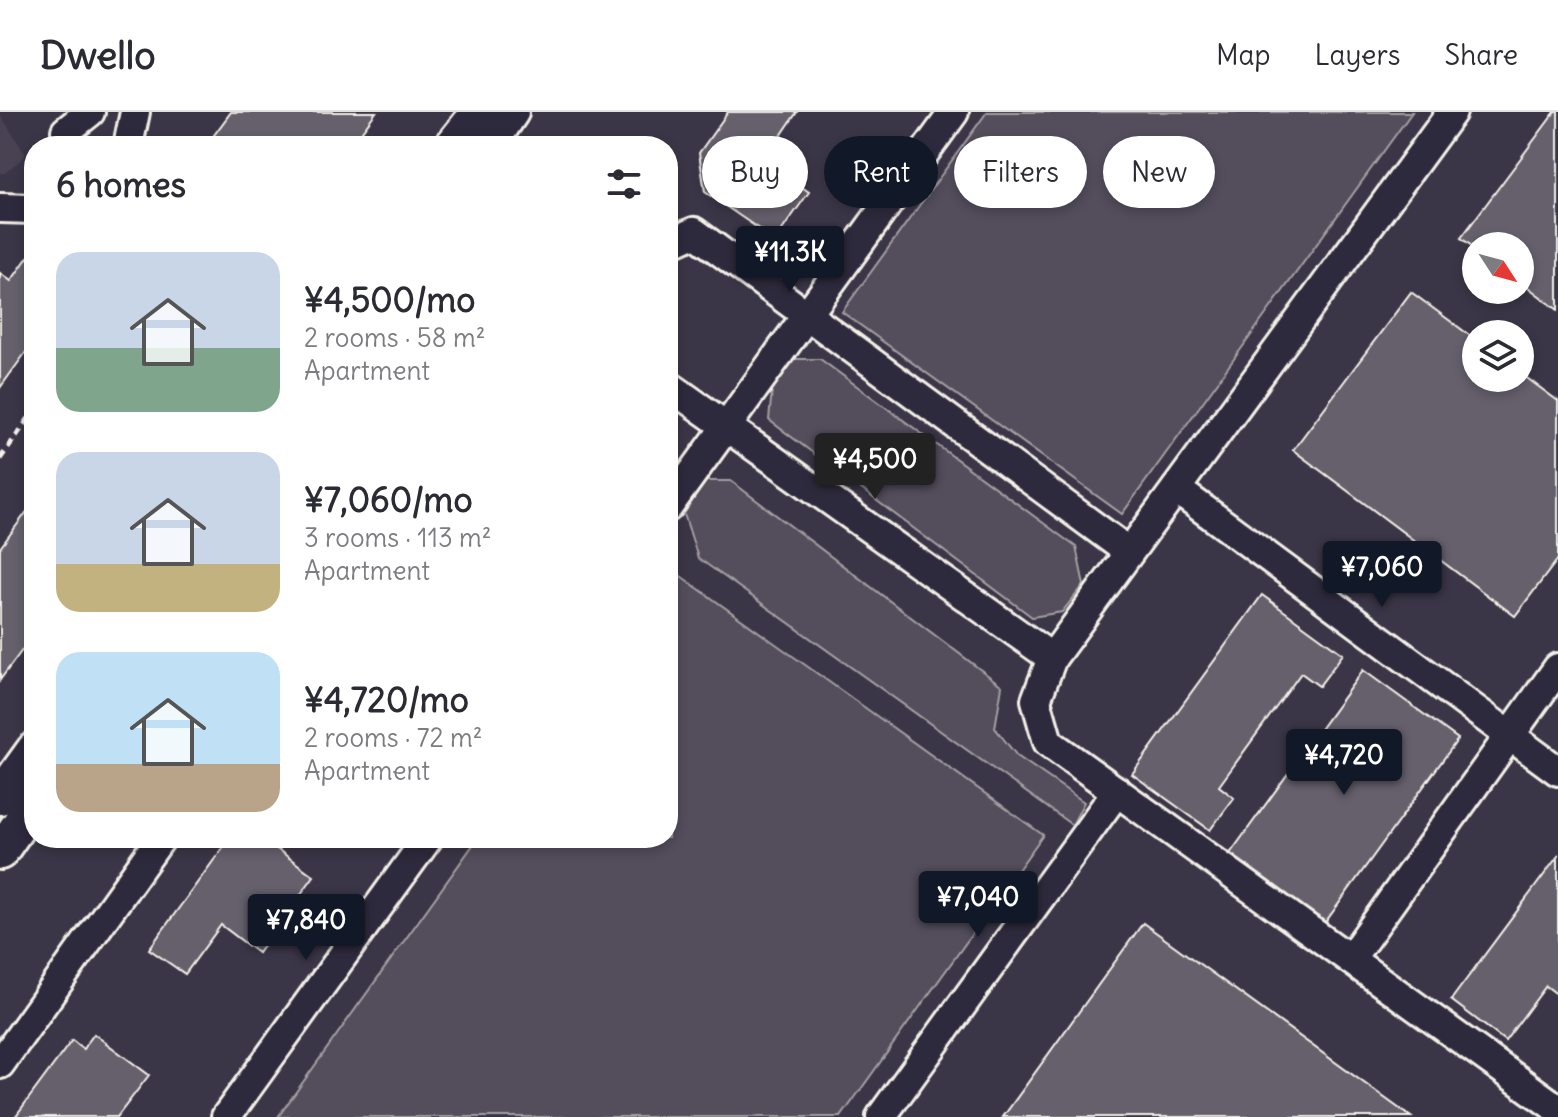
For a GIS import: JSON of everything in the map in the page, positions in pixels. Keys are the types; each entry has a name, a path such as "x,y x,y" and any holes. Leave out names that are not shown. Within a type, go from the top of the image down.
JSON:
{"street":[{"path":"66,131 90,112"},
{"path":"130,136 135,112"},
{"path":"460,136 479,112"},
{"path":"495,136 511,112"},
{"path":"678,493 954,112"},
{"path":"1452,112 1052,658 1036,700 1048,742 1558,1109"},
{"path":"0,208 24,209"},
{"path":"678,239 694,232 1129,552"},
{"path":"678,392 1052,658"},
{"path":"1176,489 1558,771"},
{"path":"1350,959 1558,668"},
{"path":"0,797 24,764"},
{"path":"881,1117 1117,791"},
{"path":"0,852 24,817"},
{"path":"0,1064 154,848"},
{"path":"226,1117 421,848"}],"path":[{"path":"0,459 24,425"}],"shaded area":[{"path":"987,112 1412,112 1122,514 842,312 917,208 938,208 938,180 954,158 954,208 1087,208 1087,136 970,136"},
{"path":"0,114 24,157 5,173 0,173"},
{"path":"793,359 820,359 1076,547 1084,585 1062,612 1032,617 769,420 772,390"},
{"path":"705,481 731,481 1002,686 995,728 1017,756 1084,802 1072,825 698,558 684,514"},
{"path":"678,574 1043,835 841,1117 278,1117 471,848 678,848"}],"building":[{"path":"231,112 376,112 358,136 213,136"},
{"path":"728,112 797,112 781,136 711,136"},
{"path":"1558,112 1558,310 1534,292 1534,232 1465,232"},
{"path":"728,208 798,208 775,240"},
{"path":"24,263 24,355 0,388 0,273 11,281"},
{"path":"1411,292 1462,330 1462,392 1534,392 1534,383 1558,401 1558,559 1515,616 1293,450"},
{"path":"24,516 24,648 0,680 0,548"},
{"path":"1262,595 1343,654 1319,686 1301,673 1219,786 1234,798 1210,830 1132,774"},
{"path":"1363,670 1458,739 1324,924 1229,855"},
{"path":"223,848 278,848 314,876 258,953 221,925 185,974 149,949"},
{"path":"1558,856 1558,995 1546,986 1505,1041 1451,1000"},
{"path":"1143,923 1411,1117 1003,1117"},
{"path":"94,1034 149,1075 117,1117 15,1117 72,1040 83,1049"}]}
